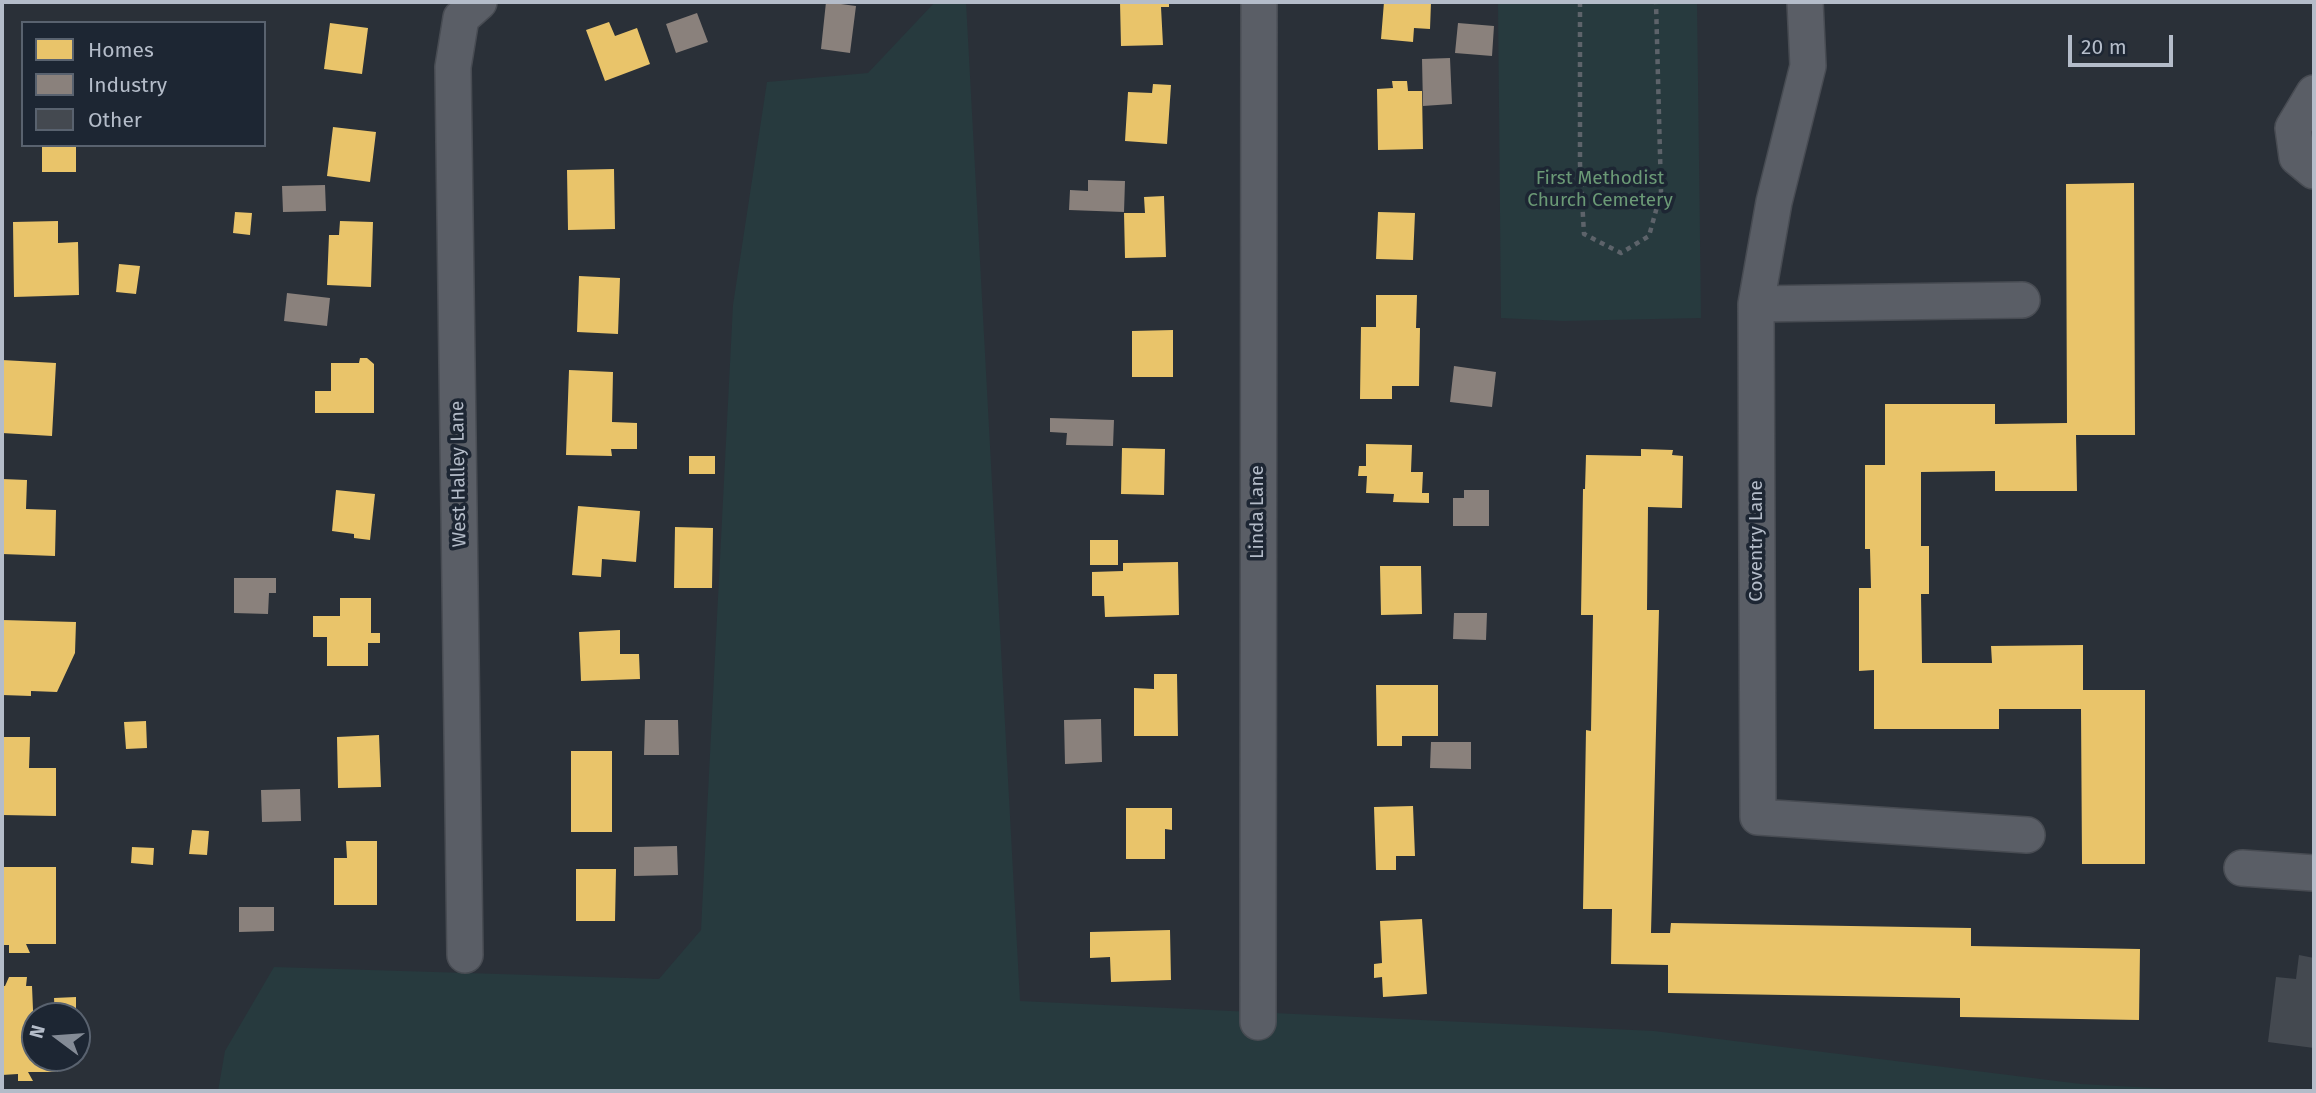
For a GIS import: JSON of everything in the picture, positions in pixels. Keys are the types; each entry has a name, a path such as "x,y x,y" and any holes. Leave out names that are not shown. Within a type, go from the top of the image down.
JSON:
{"street":[{"name":"West Halley Lane","path":"465,955 453,66 461,18 479,2"},
{"name":"Linda Lane","path":"1258,1022 1259,2"},
{"name":"Coventry Lane","path":"1805,2 1808,66 1774,202 1756,304 1758,817 2027,835"},
{"path":"2314,93 2293,128 2297,157 2314,171"},
{"path":"1756,304 2022,300"},
{"path":"2242,868 2314,873"}],"path":[{"path":"1580,2 1580,164 1584,234 1621,253 1649,236 1661,191 1656,2"}],"green space":[{"path":"935,2 966,2 1020,1001 1654,1031 2081,1084 2207,1091 218,1091 225,1051 274,967 659,979 701,930 733,305 767,82 868,73"},
{"name":"First Methodist Church Cemetery","path":"1498,2 1697,2 1701,318 1563,321 1501,318"}],"building: Homes":[{"path":"1120,2 1169,2 1169,7 1161,7 1163,45 1121,46"},
{"path":"1384,2 1431,2 1430,29 1414,28 1413,42 1381,39"},
{"path":"609,22 615,36 637,28 650,64 605,81 586,30"},
{"path":"330,23 368,28 362,74 324,69"},
{"path":"1392,81 1407,81 1408,91 1422,91 1423,149 1378,150 1377,89 1393,88"},
{"path":"1153,84 1171,85 1167,144 1125,141 1128,92 1152,93"},
{"path":"333,127 376,132 370,182 327,176"},
{"path":"42,147 76,147 76,172 42,172"},
{"path":"614,169 615,229 568,230 567,170"},
{"path":"2134,183 2135,435 2076,435 2077,491 1995,491 1995,471 1921,472 1921,546 1929,546 1929,594 1921,594 1922,663 1992,663 1991,646 2083,645 2083,690 2145,690 2145,864 2082,864 2081,709 1999,709 1999,729 1874,729 1874,670 1859,671 1859,588 1871,588 1870,549 1865,549 1865,465 1885,465 1885,404 1995,404 1995,424 2067,423 2066,184"},
{"path":"1164,196 1166,257 1125,258 1124,213 1145,213 1144,197"},
{"path":"235,212 252,213 250,235 233,233"},
{"path":"1378,212 1415,213 1413,260 1376,259"},
{"path":"58,221 58,243 78,242 79,295 14,297 13,222"},
{"path":"340,221 373,222 371,287 327,285 329,235 339,235"},
{"path":"119,264 140,266 136,294 116,292"},
{"path":"579,276 620,278 618,334 577,332"},
{"path":"1376,295 1417,295 1416,328 1420,328 1419,386 1392,386 1392,399 1360,399 1361,327 1376,327"},
{"path":"1173,330 1173,377 1132,377 1132,331"},
{"path":"360,358 367,358 374,364 374,413 315,413 315,391 331,391 331,363 359,363"},
{"path":"2,360 56,363 52,436 2,433"},
{"path":"569,370 613,372 612,422 637,423 637,449 611,449 612,456 566,455"},
{"path":"1366,444 1412,445 1411,472 1423,472 1422,493 1429,493 1429,503 1393,502 1394,494 1366,493 1367,476 1358,476 1359,466 1366,466"},
{"path":"1122,448 1165,449 1164,495 1121,494"},
{"path":"1641,449 1673,450 1672,455 1683,456 1682,508 1648,507 1647,610 1659,610 1651,933 1670,933 1671,923 1971,928 1971,946 2140,949 2139,1020 1960,1017 1960,998 1668,993 1668,965 1611,964 1612,909 1583,909 1586,730 1591,731 1593,615 1581,615 1583,489 1586,455 1641,456"},
{"path":"689,456 715,456 715,474 689,474"},
{"path":"2,479 27,480 26,509 56,510 55,556 2,554"},
{"path":"336,490 375,494 370,540 354,538 354,534 332,531"},
{"path":"578,506 640,511 636,562 602,559 601,577 572,575"},
{"path":"675,527 713,528 712,588 674,588"},
{"path":"1090,540 1118,540 1118,565 1090,565"},
{"path":"1178,562 1179,615 1105,617 1104,596 1092,596 1092,572 1123,571 1123,563"},
{"path":"1380,566 1421,566 1422,614 1381,615"},
{"path":"340,598 371,598 371,633 380,633 380,643 368,643 368,666 327,666 327,637 313,637 313,616 340,616"},
{"path":"2,620 76,622 75,653 57,692 31,691 31,696 2,695"},
{"path":"620,630 620,654 639,654 640,679 581,681 579,632"},
{"path":"1154,674 1177,674 1178,736 1134,736 1134,688 1154,689"},
{"path":"1376,685 1438,685 1438,736 1402,736 1402,746 1377,746"},
{"path":"146,721 147,748 126,749 124,722"},
{"path":"379,735 381,787 338,788 337,737"},
{"path":"2,737 30,737 29,768 56,768 56,816 2,815"},
{"path":"571,751 612,751 612,832 571,832"},
{"path":"1413,806 1415,856 1396,856 1396,870 1376,870 1374,807"},
{"path":"1126,808 1172,808 1172,830 1165,829 1165,859 1126,859"},
{"path":"192,830 209,831 207,855 189,854"},
{"path":"346,841 377,841 377,905 334,905 334,858 347,858"},
{"path":"132,847 154,848 153,865 131,863"},
{"path":"2,867 56,867 56,944 26,944 30,953 9,953 9,945 2,945"},
{"path":"576,869 616,869 615,921 576,921"},
{"path":"1422,919 1427,994 1383,997 1382,977 1374,978 1374,964 1382,963 1380,921"},
{"path":"1170,930 1171,980 1111,982 1110,957 1090,958 1090,932"},
{"path":"9,977 27,977 26,986 32,986 33,1002 21,1002 21,1072 28,1072 33,1081 18,1081 18,1074 2,1075 2,986 5,986"},
{"path":"76,997 76,1002 54,1002 54,998"}],"building: Industry":[{"path":"826,2 856,6 850,53 821,49"},
{"path":"697,13 708,42 676,53 666,24"},
{"path":"1458,23 1494,26 1492,56 1455,53"},
{"path":"1450,58 1452,104 1423,106 1422,59"},
{"path":"1088,180 1125,181 1124,212 1069,210 1070,190 1088,191"},
{"path":"325,185 326,211 283,212 282,186"},
{"path":"287,293 330,298 327,326 284,321"},
{"path":"1454,366 1496,372 1492,407 1450,402"},
{"path":"1050,418 1114,420 1113,446 1066,445 1067,433 1050,432"},
{"path":"1464,490 1489,490 1489,526 1453,526 1453,498 1464,498"},
{"path":"234,578 276,578 276,593 269,593 268,614 234,613"},
{"path":"1454,613 1487,613 1486,640 1453,639"},
{"path":"1101,719 1102,762 1065,764 1064,720"},
{"path":"645,720 678,720 679,755 644,755"},
{"path":"1431,742 1471,742 1471,769 1430,768"},
{"path":"300,789 301,821 262,822 261,790"},
{"path":"677,846 678,875 634,876 634,847"},
{"path":"239,907 274,907 274,931 239,932"}],"building: Other":[{"path":"2299,955 2314,958 2314,1048 2268,1042 2276,977 2296,979"}]}
